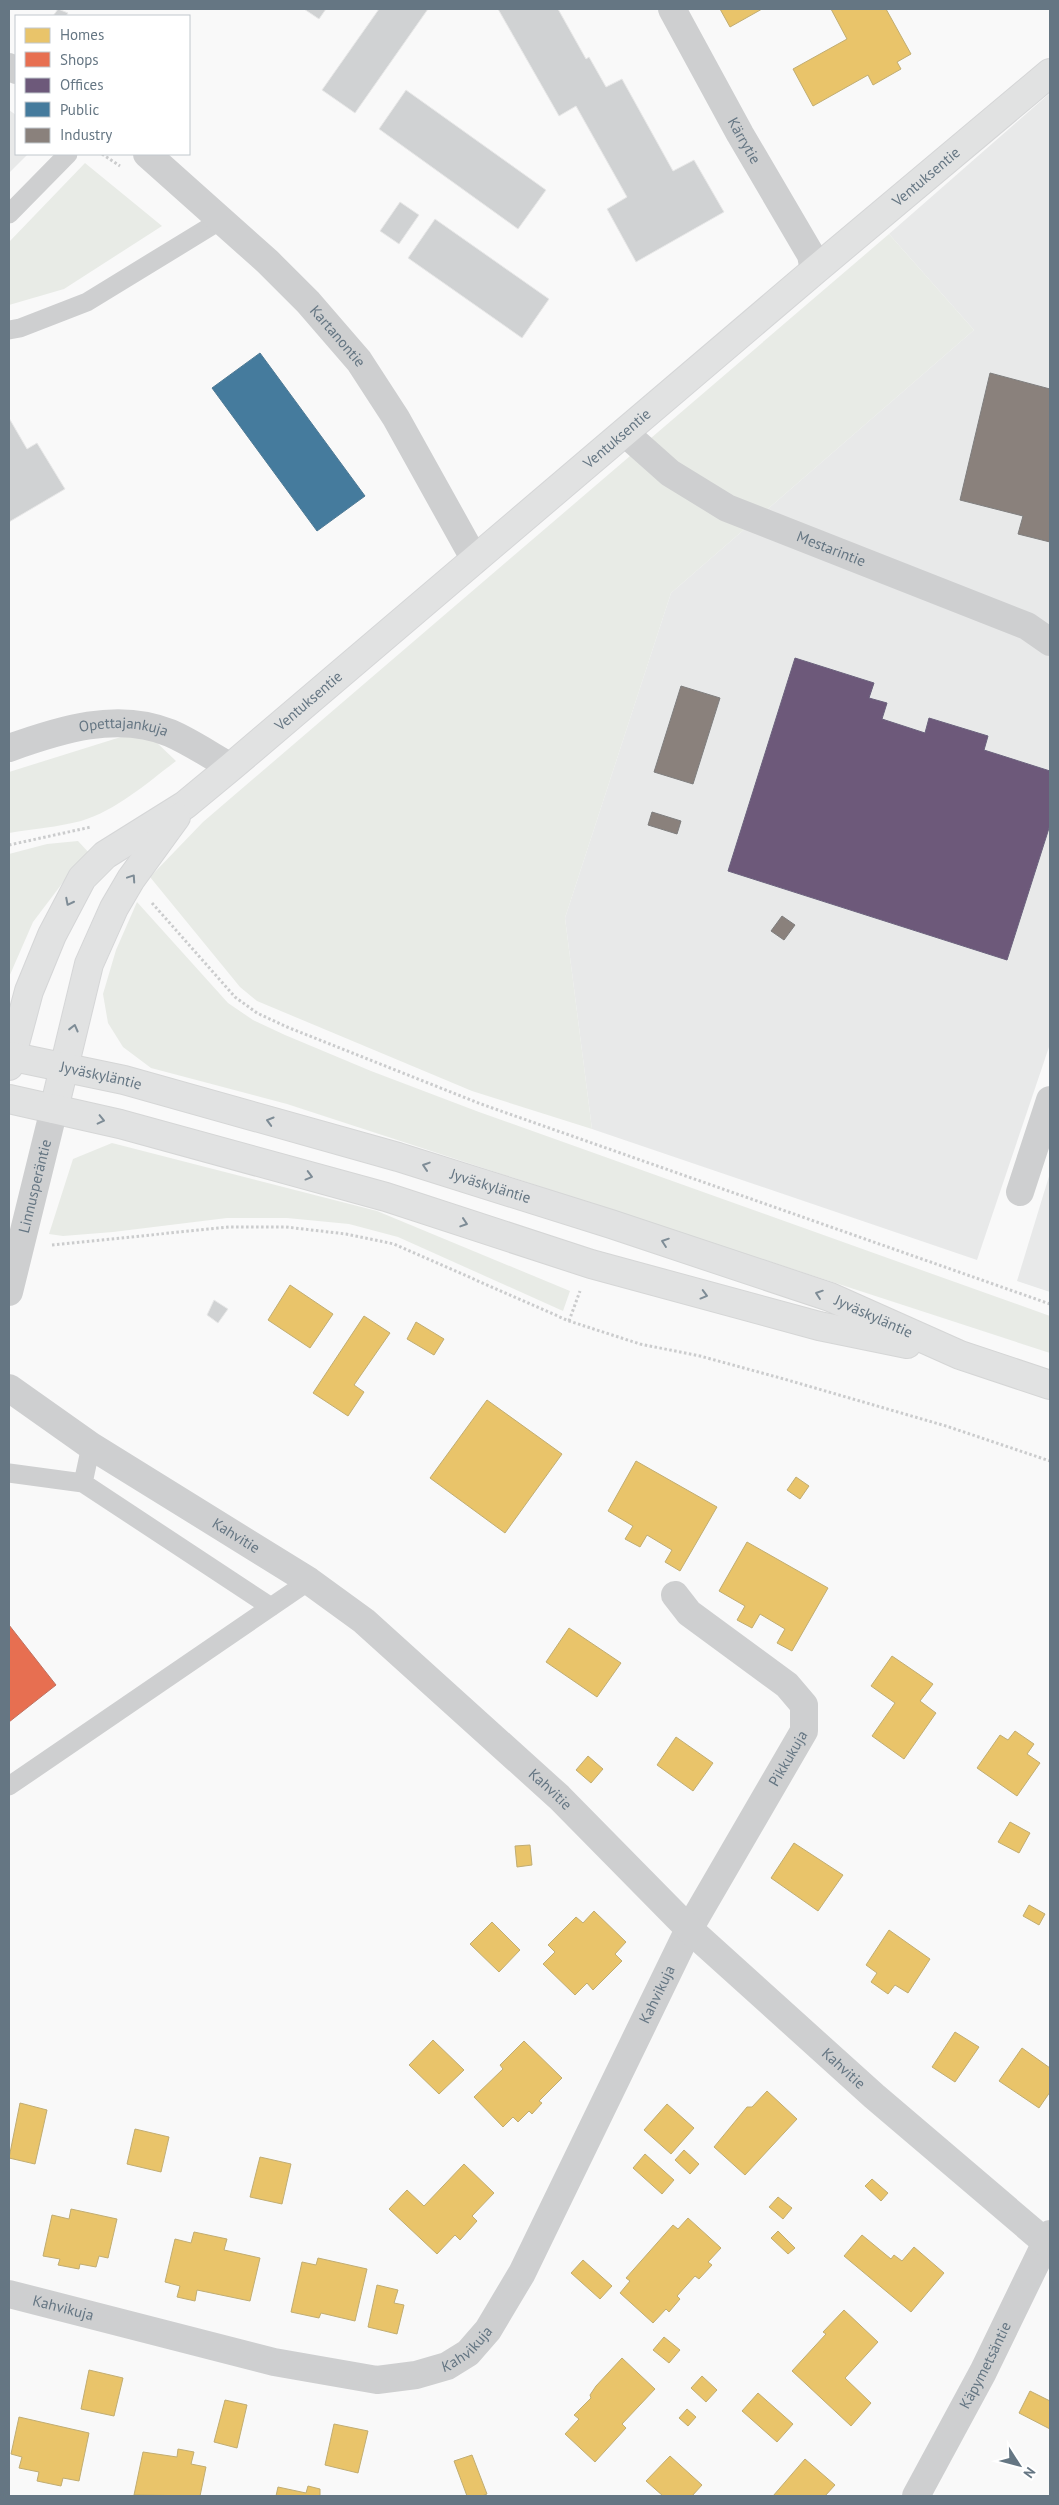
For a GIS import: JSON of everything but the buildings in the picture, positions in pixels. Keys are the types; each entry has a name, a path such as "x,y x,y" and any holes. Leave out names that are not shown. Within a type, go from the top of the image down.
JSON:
{"main road":[{"name":"Ventuksentie","path":"10,1059 29,991 52,935 82,878 105,855 185,805 231,767 814,271 1050,73"},
{"name":"Ventuksentie","path":"54,1109 90,964 114,908 131,878 185,805"},
{"name":"Jyväskyläntie","path":"10,1059 65,1067 124,1080 398,1157 612,1224 830,1297 960,1354 1050,1385"},
{"name":"Jyväskyläntie","path":"9,1099 120,1124 386,1197 600,1267 819,1326 960,1354"}],"street":[{"name":"Kärrytie","path":"672,9 740,134 811,254 814,271"},
{"name":"Kartanontie","path":"136,162 221,220 308,302 359,361 396,418 475,560"},
{"name":"Mestarintie","path":"625,433 670,473 728,508 1027,626 1050,642"},
{"name":"Opettajankuja","path":"9,748 55,732 101,724 138,724 170,733 231,767"},
{"path":"1020,1192 1050,1100"},
{"name":"Linnusperäntie","path":"9,1292 54,1109"},
{"name":"Kahvitie","path":"9,1388 91,1446 309,1581 364,1620 559,1797 689,1929 874,2096 1049,2241"},
{"name":"Pikkukuja","path":"675,1595 689,1613 787,1685 804,1705 805,1718 804,1731 689,1929"},
{"name":"Kahvikuja","path":"9,2294 274,2362 377,2380 416,2375 447,2366 468,2353 488,2330 522,2274 689,1929"},
{"name":"Käpymetsäntie","path":"916,2496 983,2372 1049,2241"}],"lane":[{"path":"9,214 67,155"},
{"path":"9,330 20,328 87,302 221,220"},
{"path":"83,1483 91,1446"},
{"path":"9,1472 83,1483 271,1607"},
{"path":"9,1786 309,1581"}],"path":[{"path":"106,155 136,162"},
{"path":"9,845 91,828 98,823"},
{"path":"91,828 105,855"},
{"path":"131,878 235,997 257,1013 287,1027 481,1104 1050,1304"},
{"path":"20,1245 65,1244 229,1226 286,1227 346,1234 394,1244 569,1321 640,1344 700,1356 946,1426 1050,1461"}],"shaded area":[{"path":"1050,93 1050,1044 977,1260 592,1129 565,918 671,593 974,330 889,234"},
{"path":"9,110 15,114 15,155 27,155 9,173"},
{"path":"85,163 162,226 64,289 9,305 9,242"},
{"path":"889,234 974,330 671,593 565,918 592,1129 472,1091 257,1001 240,987 150,877 203,822"},
{"path":"124,736 153,739 176,761 131,795 94,816 63,825 9,833 9,772"},
{"path":"78,841 91,855 64,881 33,922 9,977 9,854 47,844"},
{"path":"137,902 228,1003 253,1020 371,1071 479,1112 1050,1316 1050,1353 287,1104 151,1068 123,1047 108,1023 103,994 116,950"},
{"path":"112,1143 377,1211 570,1291 563,1311 398,1237 349,1224 287,1218 227,1218 113,1232 63,1236 49,1234 73,1159"},
{"path":"1050,1173 1050,1292 1017,1281"}]}
